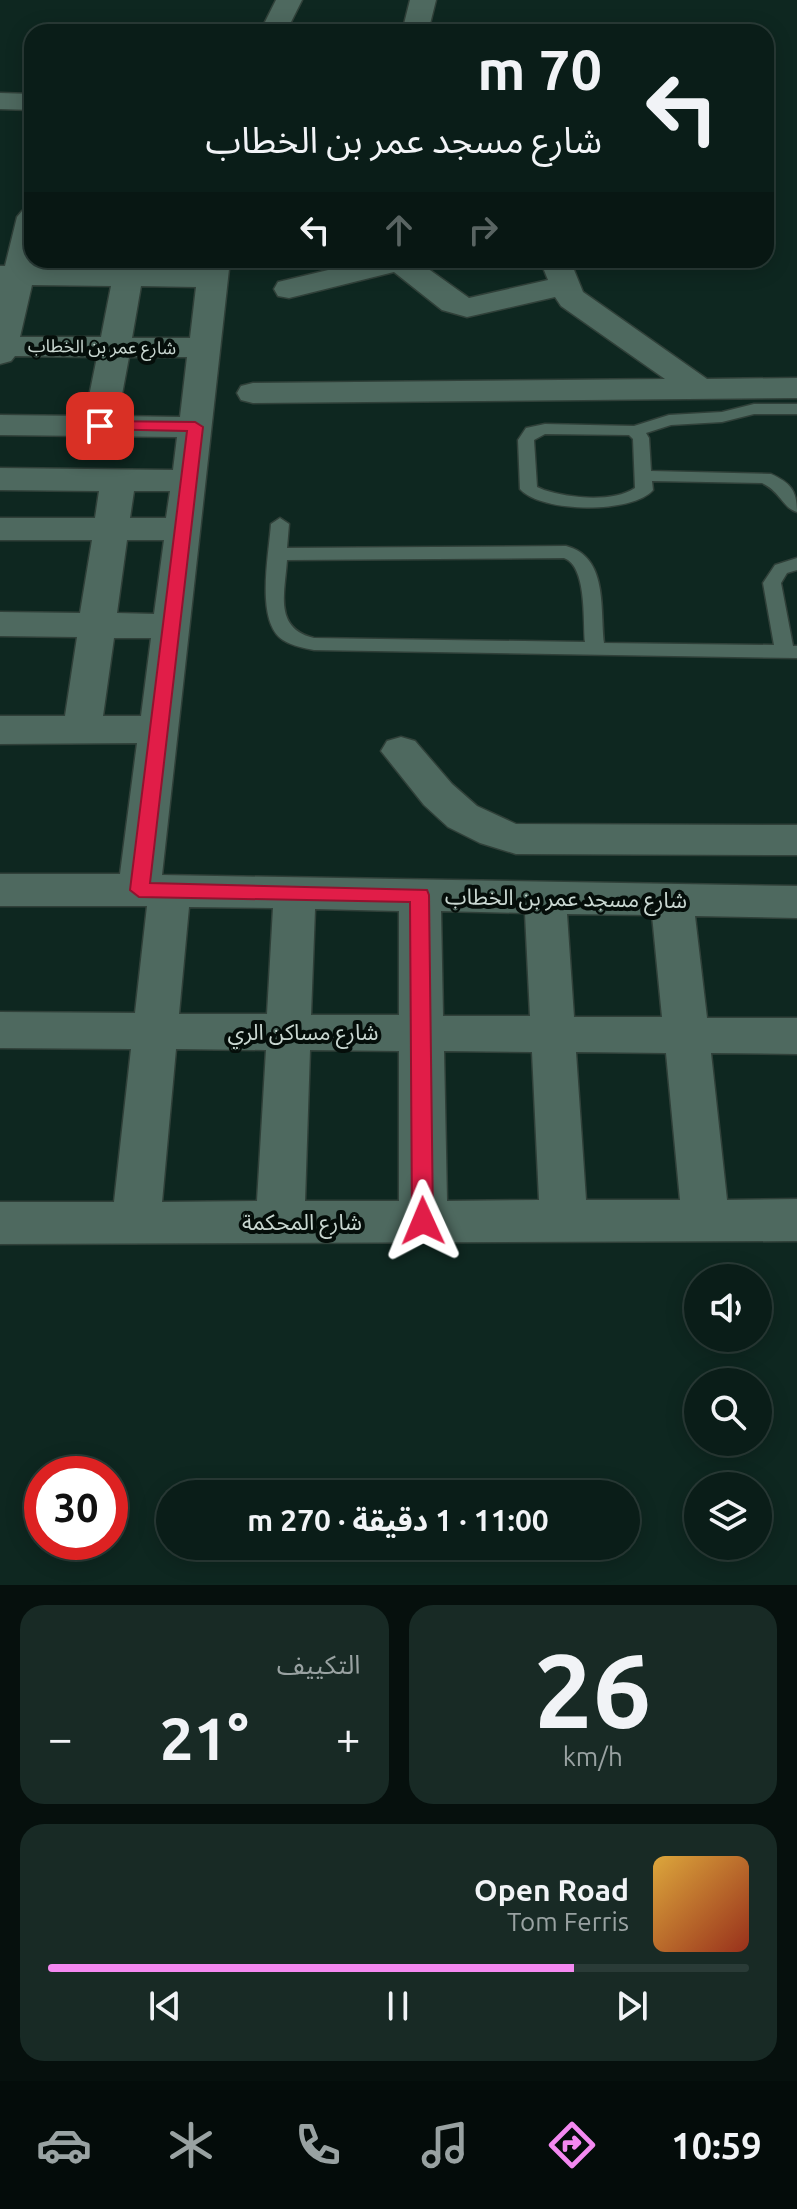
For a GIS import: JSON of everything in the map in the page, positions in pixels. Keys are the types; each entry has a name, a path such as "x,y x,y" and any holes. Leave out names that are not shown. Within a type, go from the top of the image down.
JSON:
{"street":[{"path":"277,24 289,0"},
{"path":"417,24 423,0"},
{"path":"0,101 24,102"},
{"path":"1,349 9,275 24,216"},
{"path":"9,275 130,268 214,269 159,729 155,1031 136,1222"},
{"path":"100,426 130,268"},
{"path":"289,289 373,268"},
{"path":"410,268 453,303 467,308 559,273 579,305 700,389"},
{"name":"شارع عمر بن الخطاب","path":"1,349 204,348"},
{"path":"253,393 797,388"},
{"path":"0,425 195,427"},
{"path":"0,479 188,481"},
{"path":"82,729 118,480"},
{"path":"0,529 183,529"},
{"path":"0,624 171,626"},
{"path":"0,730 159,729"},
{"path":"401,751 449,807 467,822 490,833 516,839 797,840"},
{"name":"شارع مسجد عمر بن الخطاب","path":"0,890 672,900 795,912"},
{"path":"280,1222 295,893"},
{"path":"420,895 423,1221"},
{"path":"545,898 564,1221"},
{"path":"672,900 706,1221"},
{"name":"شارع مساكن الري","path":"0,1030 797,1036"},
{"name":"شارع المحكمة","path":"0,1223 797,1220"}],"lane":[{"path":"635,431 641,438 644,490 626,500 546,499 529,489 526,440 532,432 592,429 635,431 669,420 722,417 754,409 797,409"},
{"path":"645,476 765,478 781,485 797,507"},
{"path":"280,524 274,613 285,633 296,641 314,644 791,652 772,583 782,568 797,564"},
{"path":"278,554 566,552 577,556 588,570 595,648"}],"route":[{"path":"100,426 195,427 139,890 420,895 423,1221"}]}
